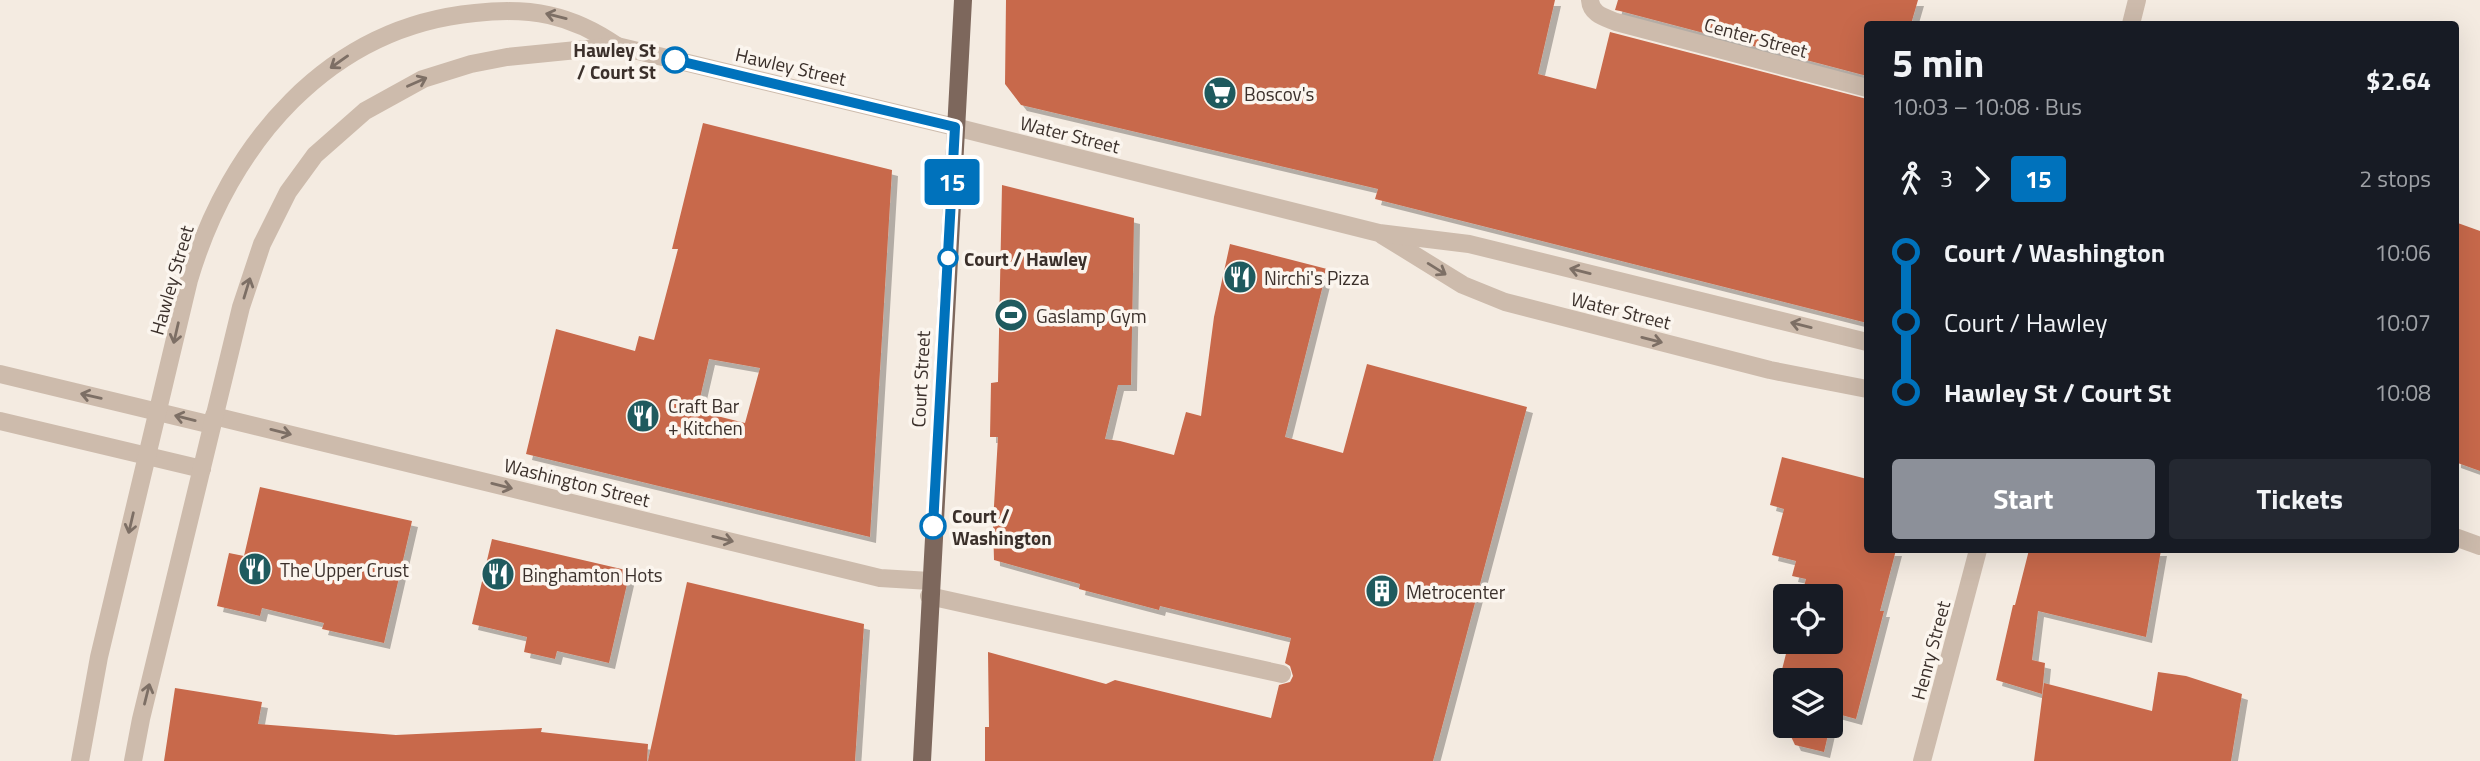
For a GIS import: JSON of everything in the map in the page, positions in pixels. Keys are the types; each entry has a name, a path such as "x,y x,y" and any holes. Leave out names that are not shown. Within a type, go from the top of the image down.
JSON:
{"main road":[{"name":"Court Street","path":"922,761 962,0"}],"street":[{"path":"2132,21 2137,0"},
{"name":"Center Street","path":"1592,6 1616,22 1864,87"},
{"name":"Hawley Street","path":"80,761 93,685 195,259 222,196 257,139 314,80 358,49 390,33 430,20 477,12 520,11 564,18 598,33 617,46"},
{"name":"Hawley Street","path":"133,761 241,307 262,244 304,167 351,122 379,102 440,73 488,60 617,46 955,127"},
{"name":"Water Street","path":"955,127 1379,233 1469,244 1864,341"},
{"name":"Water Street","path":"1379,233 1463,285 1505,302 1770,370 1864,388"},
{"name":"Washington Street","path":"0,374 158,412 213,420 1282,674"},
{"path":"0,422 202,469"},
{"path":"2459,538 2480,545"},
{"name":"Henry Street","path":"1922,761 1977,553"}],"building":[{"path":"1006,0 1555,0 1538,74 1596,89 1610,32 1864,98 1864,322 1375,199 1378,189 1021,105 1005,84"},
{"path":"1618,0 1918,0 1912,21 1864,21 1864,75 1615,10"},
{"path":"703,123 892,170 870,537 526,454 556,329 635,351 639,336 654,340 678,249 672,249","holes":["709,359 760,368 745,423 697,411"]},
{"path":"1002,185 1134,218 1131,385 1118,385 1105,439 1174,455 1186,412 1201,416 1214,317 1230,244 1327,269 1285,437 1343,453 1367,364 1527,407 1433,761 985,761 985,727 989,727 988,652 1106,684 1115,680 1271,718 1279,685 1290,682 1293,676 1290,666 1285,663 1291,638 1160,606 1159,610 1079,589 1080,584 994,560 993,523 998,437 990,437 991,383 998,382"},
{"path":"2459,223 2480,231 2480,471 2459,463"},
{"path":"1782,457 1864,478 1864,553 1895,553 1880,611 1884,611 1856,719 1843,715 1843,668 1782,668 1786,654 1843,654 1843,584 1805,584 1806,579 1792,576 1796,561 1772,555 1784,509 1770,505"},
{"path":"260,487 412,521 384,643 322,629 324,623 262,608 260,616 217,606 229,553 244,556"},
{"path":"492,539 630,571 609,663 557,651 555,659 524,652 527,637 472,624"},
{"path":"2028,553 2160,553 2146,637 2038,611 2032,660 2045,663 2042,694 1996,680"},
{"path":"687,582 864,624 855,761 648,761"},
{"path":"2158,672 2186,676 2242,694 2231,761 2034,761 2044,683 2152,711"},
{"path":"175,688 262,702 258,724 396,735 542,728 541,732 648,744 647,761 164,761"},
{"path":"1792,738 1827,738 1824,752 1795,745"}],"bus line":[{"name":"15","path":"675,60 955,127 933,526"}],"place":[{"name":"Hawley St / Court St","path":"675,60"},
{"name":"Boscov's","path":"1220,93"},
{"name":"Court / Hawley","path":"948,258"},
{"name":"Nirchi's Pizza","path":"1240,277"},
{"name":"Gaslamp Gym","path":"1011,315"},
{"name":"Craft Bar + Kitchen","path":"643,416"},
{"name":"Court / Washington","path":"933,526"},
{"name":"The Upper Crust","path":"255,569"},
{"name":"Binghamton Hots","path":"498,574"},
{"name":"Metrocenter","path":"1382,591"}]}
